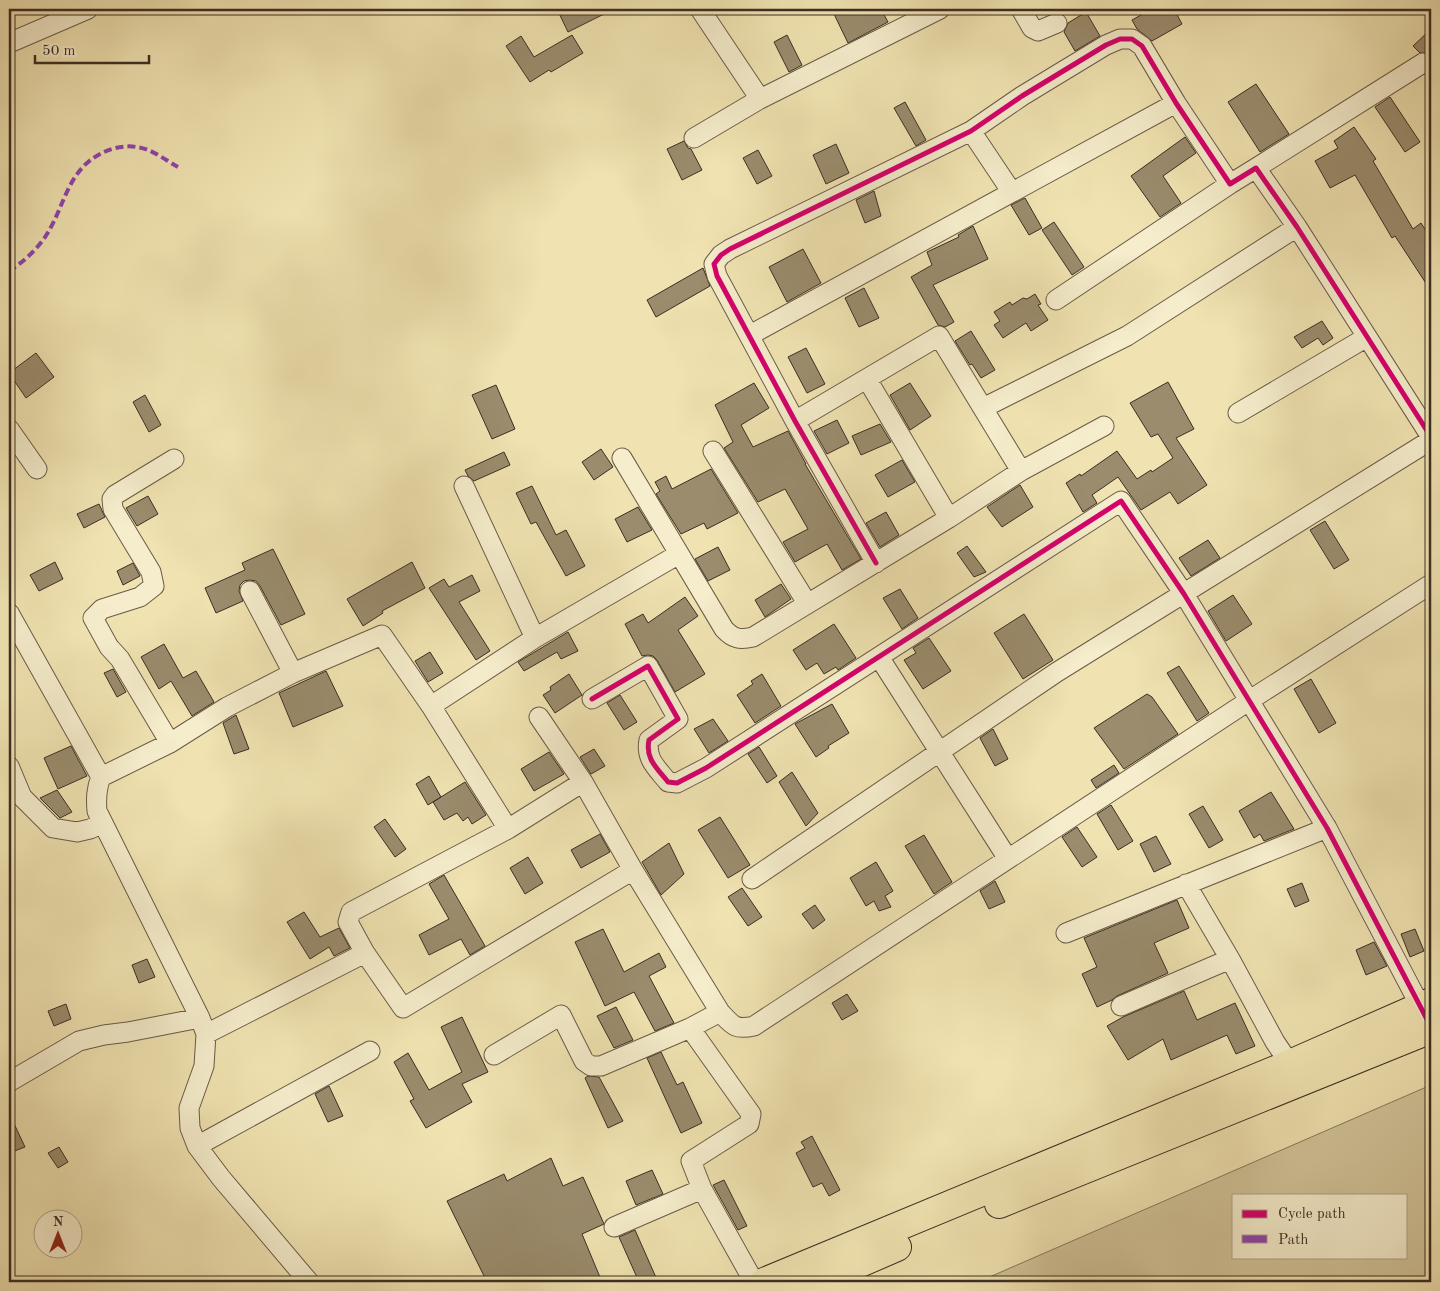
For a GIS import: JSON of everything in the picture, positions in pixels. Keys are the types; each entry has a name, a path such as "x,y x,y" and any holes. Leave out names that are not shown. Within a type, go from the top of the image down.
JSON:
{"highway":[{"path":"764,1282 1290,1064 1429,1016"},
{"path":"816,1282 1429,1016"}],"street":[{"path":"9,43 88,9"},
{"path":"700,9 760,99"},
{"path":"694,138 760,99 940,9"},
{"path":"1021,9 1028,23 1038,31 1057,23"},
{"path":"876,563 795,421 717,276 714,264 721,255 971,131 1022,96 1106,45 1120,39 1132,39 1142,46 1176,103 1230,184"},
{"path":"1056,300 1230,184 1423,63"},
{"path":"750,336 1176,103"},
{"path":"971,131 1011,192"},
{"path":"752,880 1057,672 1431,438 1256,168"},
{"path":"983,408 1127,336 1296,227"},
{"path":"795,421 939,336 1021,471"},
{"path":"1238,413 1367,337"},
{"path":"867,379 949,518"},
{"path":"622,458 724,628 731,637 742,640 753,637 876,563 1021,471 1104,426"},
{"path":"9,429 37,469"},
{"path":"714,451 807,603"},
{"path":"170,742 120,659 109,647 93,618 102,609 140,597 154,586 151,572 113,510 112,499 115,495 174,459"},
{"path":"464,486 535,638"},
{"path":"592,699 648,666 678,718 648,740 647,749 650,760 668,782 678,783 706,768 1121,501 1184,594 1327,828 1429,1016"},
{"path":"431,706 535,638 679,554"},
{"path":"540,717 583,782 633,870 720,1012 732,1025 741,1029 754,1026 1250,700 1431,584"},
{"path":"250,592 293,673"},
{"path":"11,624 101,777"},
{"path":"309,1282 221,1178 197,1146 190,1128 189,1108 204,1066 203,1026 97,811 97,787 101,777 170,742 227,707 293,673 382,635 431,706 508,829"},
{"path":"879,657 1008,859"},
{"path":"9,766 15,801 53,828 77,832 103,823"},
{"path":"583,782 508,829 351,912 348,922 365,953 404,1008 633,870"},
{"path":"1066,933 1327,828"},
{"path":"1186,884 1230,959 1275,1042 1290,1064"},
{"path":"9,1082 79,1041 128,1032 203,1026 365,953"},
{"path":"1121,1006 1230,959"},
{"path":"494,1055 561,1015 584,1061 591,1066 601,1066 690,1028 720,1012"},
{"path":"690,1028 751,1114 749,1124 691,1161 702,1189 754,1282"},
{"path":"197,1146 370,1051"},
{"path":"614,1227 702,1189"}],"shaded area":[{"path":"1431,1085 1431,1282 978,1282"}],"building":[{"path":"557,9 614,9 568,32"},
{"path":"844,9 881,9 888,22 848,43 834,14"},
{"path":"1152,9 1174,9 1182,24 1152,41 1137,29 1132,20"},
{"path":"1086,12 1100,36 1075,51 1064,32 1068,23"},
{"path":"1431,29 1431,56 1428,53 1420,53 1413,46"},
{"path":"572,35 583,53 530,82 506,46 521,36 534,57"},
{"path":"787,35 802,65 789,72 774,42"},
{"path":"1256,84 1289,134 1260,152 1228,102"},
{"path":"1390,97 1420,142 1405,152 1375,107"},
{"path":"905,102 926,140 916,146 894,108"},
{"path":"1354,127 1376,159 1373,161 1413,229 1421,223 1431,239 1431,291 1395,236 1392,238 1355,175 1330,188 1315,161 1338,148 1334,141"},
{"path":"1185,137 1196,153 1163,176 1181,203 1160,217 1131,176"},
{"path":"684,141 688,148 691,149 702,170 682,180 667,149"},
{"path":"836,144 849,173 826,184 813,155"},
{"path":"758,150 772,176 757,184 743,158"},
{"path":"874,191 881,216 865,223 856,200"},
{"path":"1025,198 1042,228 1029,235 1011,205"},
{"path":"1054,222 1084,267 1072,275 1042,230"},
{"path":"973,226 988,259 933,285 954,322 945,327 938,325 911,277 932,265 927,252 959,237 958,235"},
{"path":"803,249 821,283 787,302 769,267"},
{"path":"703,268 710,286 656,317 647,300"},
{"path":"864,288 879,318 859,327 845,298"},
{"path":"1035,294 1041,304 1038,305 1048,320 1031,331 1026,323 1003,338 994,325 1000,321 994,312 1010,302 1012,305 1023,298 1027,299"},
{"path":"1322,321 1333,338 1323,345 1318,338 1302,348 1294,337"},
{"path":"971,331 995,370 981,378 972,364 970,365 955,341"},
{"path":"806,348 825,384 807,393 788,357"},
{"path":"36,353 54,377 26,398 9,373"},
{"path":"1168,382 1194,429 1176,438 1207,485 1178,504 1170,492 1141,510 1118,477 1092,495 1097,503 1083,512 1066,483 1080,474 1081,476 1117,451 1137,479 1151,470 1152,472 1173,458 1158,434 1151,437 1130,403"},
{"path":"754,383 769,408 741,425 753,447 788,431 805,464 861,559 842,570 827,544 795,562 783,542 808,529 785,489 758,502 724,448 733,442 715,405"},
{"path":"910,383 931,416 910,430 890,395"},
{"path":"496,385 515,429 492,439 472,395"},
{"path":"145,395 161,425 149,432 133,402"},
{"path":"837,420 849,443 827,454 814,431"},
{"path":"880,424 891,442 861,455 852,436"},
{"path":"601,449 613,467 594,480 582,462"},
{"path":"504,452 510,465 474,481 468,476 465,470"},
{"path":"902,460 915,482 888,497 875,475"},
{"path":"711,469 738,513 707,529 704,523 681,534 656,494 660,491 655,482 666,476 672,489"},
{"path":"1020,485 1033,507 1002,527 987,507"},
{"path":"532,486 556,535 566,530 585,566 566,576 536,522 531,524 516,493"},
{"path":"148,496 158,514 137,526 126,508"},
{"path":"99,504 105,517 84,528 77,514"},
{"path":"638,507 652,530 627,542 615,519"},
{"path":"886,512 899,535 880,547 866,523"},
{"path":"1325,521 1349,560 1334,569 1310,530"},
{"path":"1208,540 1220,558 1191,576 1179,558"},
{"path":"967,546 986,572 974,577 957,553"},
{"path":"718,547 730,570 708,581 695,559"},
{"path":"273,549 305,614 281,625 260,586 256,581 250,580 244,581 240,585 239,591 243,601 216,613 205,588 245,570 242,563"},
{"path":"55,562 63,579 39,591 30,575"},
{"path":"412,562 425,588 382,611 383,613 363,626 347,599"},
{"path":"133,563 140,576 123,585 117,571"},
{"path":"472,575 480,591 459,602 490,651 476,660 429,588 444,579 449,587"},
{"path":"781,584 791,599 765,617 755,600"},
{"path":"900,589 918,618 902,629 883,598"},
{"path":"1233,595 1252,624 1226,641 1208,611"},
{"path":"685,597 698,616 678,630 705,674 675,692 657,660 653,656 642,656 625,624 643,614 648,623"},
{"path":"1024,614 1053,660 1023,679 994,633"},
{"path":"834,624 856,658 838,670 836,667 824,674 817,663 806,670 793,650"},
{"path":"568,632 578,651 561,659 557,652 524,671 518,662"},
{"path":"929,638 951,671 923,689 904,660 916,653 913,648"},
{"path":"164,644 183,678 196,671 214,702 192,716 171,681 159,689 141,657"},
{"path":"430,652 443,673 428,682 415,661"},
{"path":"1179,666 1209,713 1197,721 1167,673"},
{"path":"113,669 126,692 117,697 104,673"},
{"path":"326,671 343,706 293,727 279,693"},
{"path":"569,674 582,695 555,713 543,695 551,690 550,687"},
{"path":"762,674 781,706 755,723 737,695 753,684 751,681"},
{"path":"1311,679 1336,723 1319,733 1294,689"},
{"path":"1147,694 1152,697 1178,734 1124,769 1094,728"},
{"path":"620,695 637,722 624,730 607,703"},
{"path":"832,704 849,733 828,746 829,748 816,757 795,724"},
{"path":"236,715 249,749 234,754 223,723"},
{"path":"713,719 728,741 709,753 694,729"},
{"path":"993,729 1008,759 995,766 980,738"},
{"path":"71,746 87,776 58,789 44,758"},
{"path":"759,747 777,776 767,783 748,754"},
{"path":"594,749 605,766 591,774 580,757"},
{"path":"549,752 564,774 534,791 521,769"},
{"path":"1114,765 1119,773 1096,788 1091,780"},
{"path":"792,772 818,813 806,826 779,782"},
{"path":"429,776 441,797 428,805 416,784"},
{"path":"465,782 486,815 472,824 468,817 463,821 457,813 444,820 433,802"},
{"path":"57,790 72,812 60,818 40,798"},
{"path":"1271,792 1294,829 1264,841 1260,834 1254,838 1239,811"},
{"path":"1111,805 1133,841 1118,850 1097,814"},
{"path":"1203,806 1223,840 1209,848 1189,814"},
{"path":"720,817 750,865 728,878 698,830"},
{"path":"385,819 406,849 395,857 374,827"},
{"path":"1077,827 1097,857 1082,867 1062,837"},
{"path":"600,834 610,852 581,868 571,850"},
{"path":"924,835 952,882 934,894 905,846"},
{"path":"1156,836 1171,864 1154,872 1140,844"},
{"path":"669,843 684,874 661,895 642,862"},
{"path":"528,857 543,883 525,894 510,868"},
{"path":"876,862 893,891 885,896 891,907 879,911 874,901 866,906 850,878"},
{"path":"444,875 485,946 470,955 461,939 429,955 419,935 449,919 429,884"},
{"path":"995,881 1005,902 989,909 980,891"},
{"path":"1302,883 1309,901 1295,907 1287,889"},
{"path":"742,888 762,917 748,926 728,897"},
{"path":"1177,900 1189,928 1154,943 1168,973 1097,1007 1082,974 1097,967 1084,938"},
{"path":"815,905 825,920 813,929 802,914"},
{"path":"304,912 320,937 339,928 350,948 334,956 329,947 310,959 287,922"},
{"path":"603,929 624,972 659,953 666,967 649,976 674,1023 655,1031 634,992 605,1006 575,942"},
{"path":"1415,929 1424,951 1410,957 1401,934"},
{"path":"1374,942 1387,966 1366,975 1356,950"},
{"path":"147,959 155,977 139,983 132,965"},
{"path":"1184,991 1197,1020 1235,1003 1255,1046 1236,1054 1227,1035 1171,1060 1163,1039 1128,1060 1107,1026 1123,1017"},
{"path":"847,994 858,1011 842,1020 832,1003"},
{"path":"66,1004 71,1019 54,1026 48,1011"},
{"path":"616,1007 633,1040 614,1048 597,1016"},
{"path":"462,1017 488,1072 462,1084 472,1102 426,1128 410,1101 414,1099 394,1062 408,1053 429,1090 462,1072 441,1027"},
{"path":"661,1052 677,1085 683,1082 702,1123 681,1133 647,1058"},
{"path":"588,1076 599,1077 623,1121 608,1128 585,1078"},
{"path":"329,1086 343,1116 328,1122 315,1094"},
{"path":"9,1113 25,1147 12,1152 9,1145"},
{"path":"812,1136 840,1190 829,1196 822,1183 813,1187 796,1153 805,1148 801,1142"},
{"path":"59,1147 68,1162 58,1168 48,1153"},
{"path":"551,1158 563,1186 583,1177 604,1224 582,1234 602,1282 487,1282 447,1201 504,1174 507,1181"},
{"path":"652,1170 663,1194 636,1205 626,1181"},
{"path":"724,1180 747,1226 738,1230 713,1185"},
{"path":"635,1230 658,1282 639,1282 619,1237"}],"marked path":[{"path":"9,271 36,249 50,228 80,170 102,153 114,148 132,146 152,152 178,167"}],"cycle path":[{"path":"876,563 795,421 717,276 714,264 721,255 730,249 971,131 1022,96 1106,45 1120,39 1132,39 1142,46 1176,103 1230,184 1256,168 1297,227 1431,437"},
{"path":"592,699 648,666 678,719 649,740 650,758 668,782 677,783 706,768 1121,501 1184,594 1327,828 1431,1027"}]}
